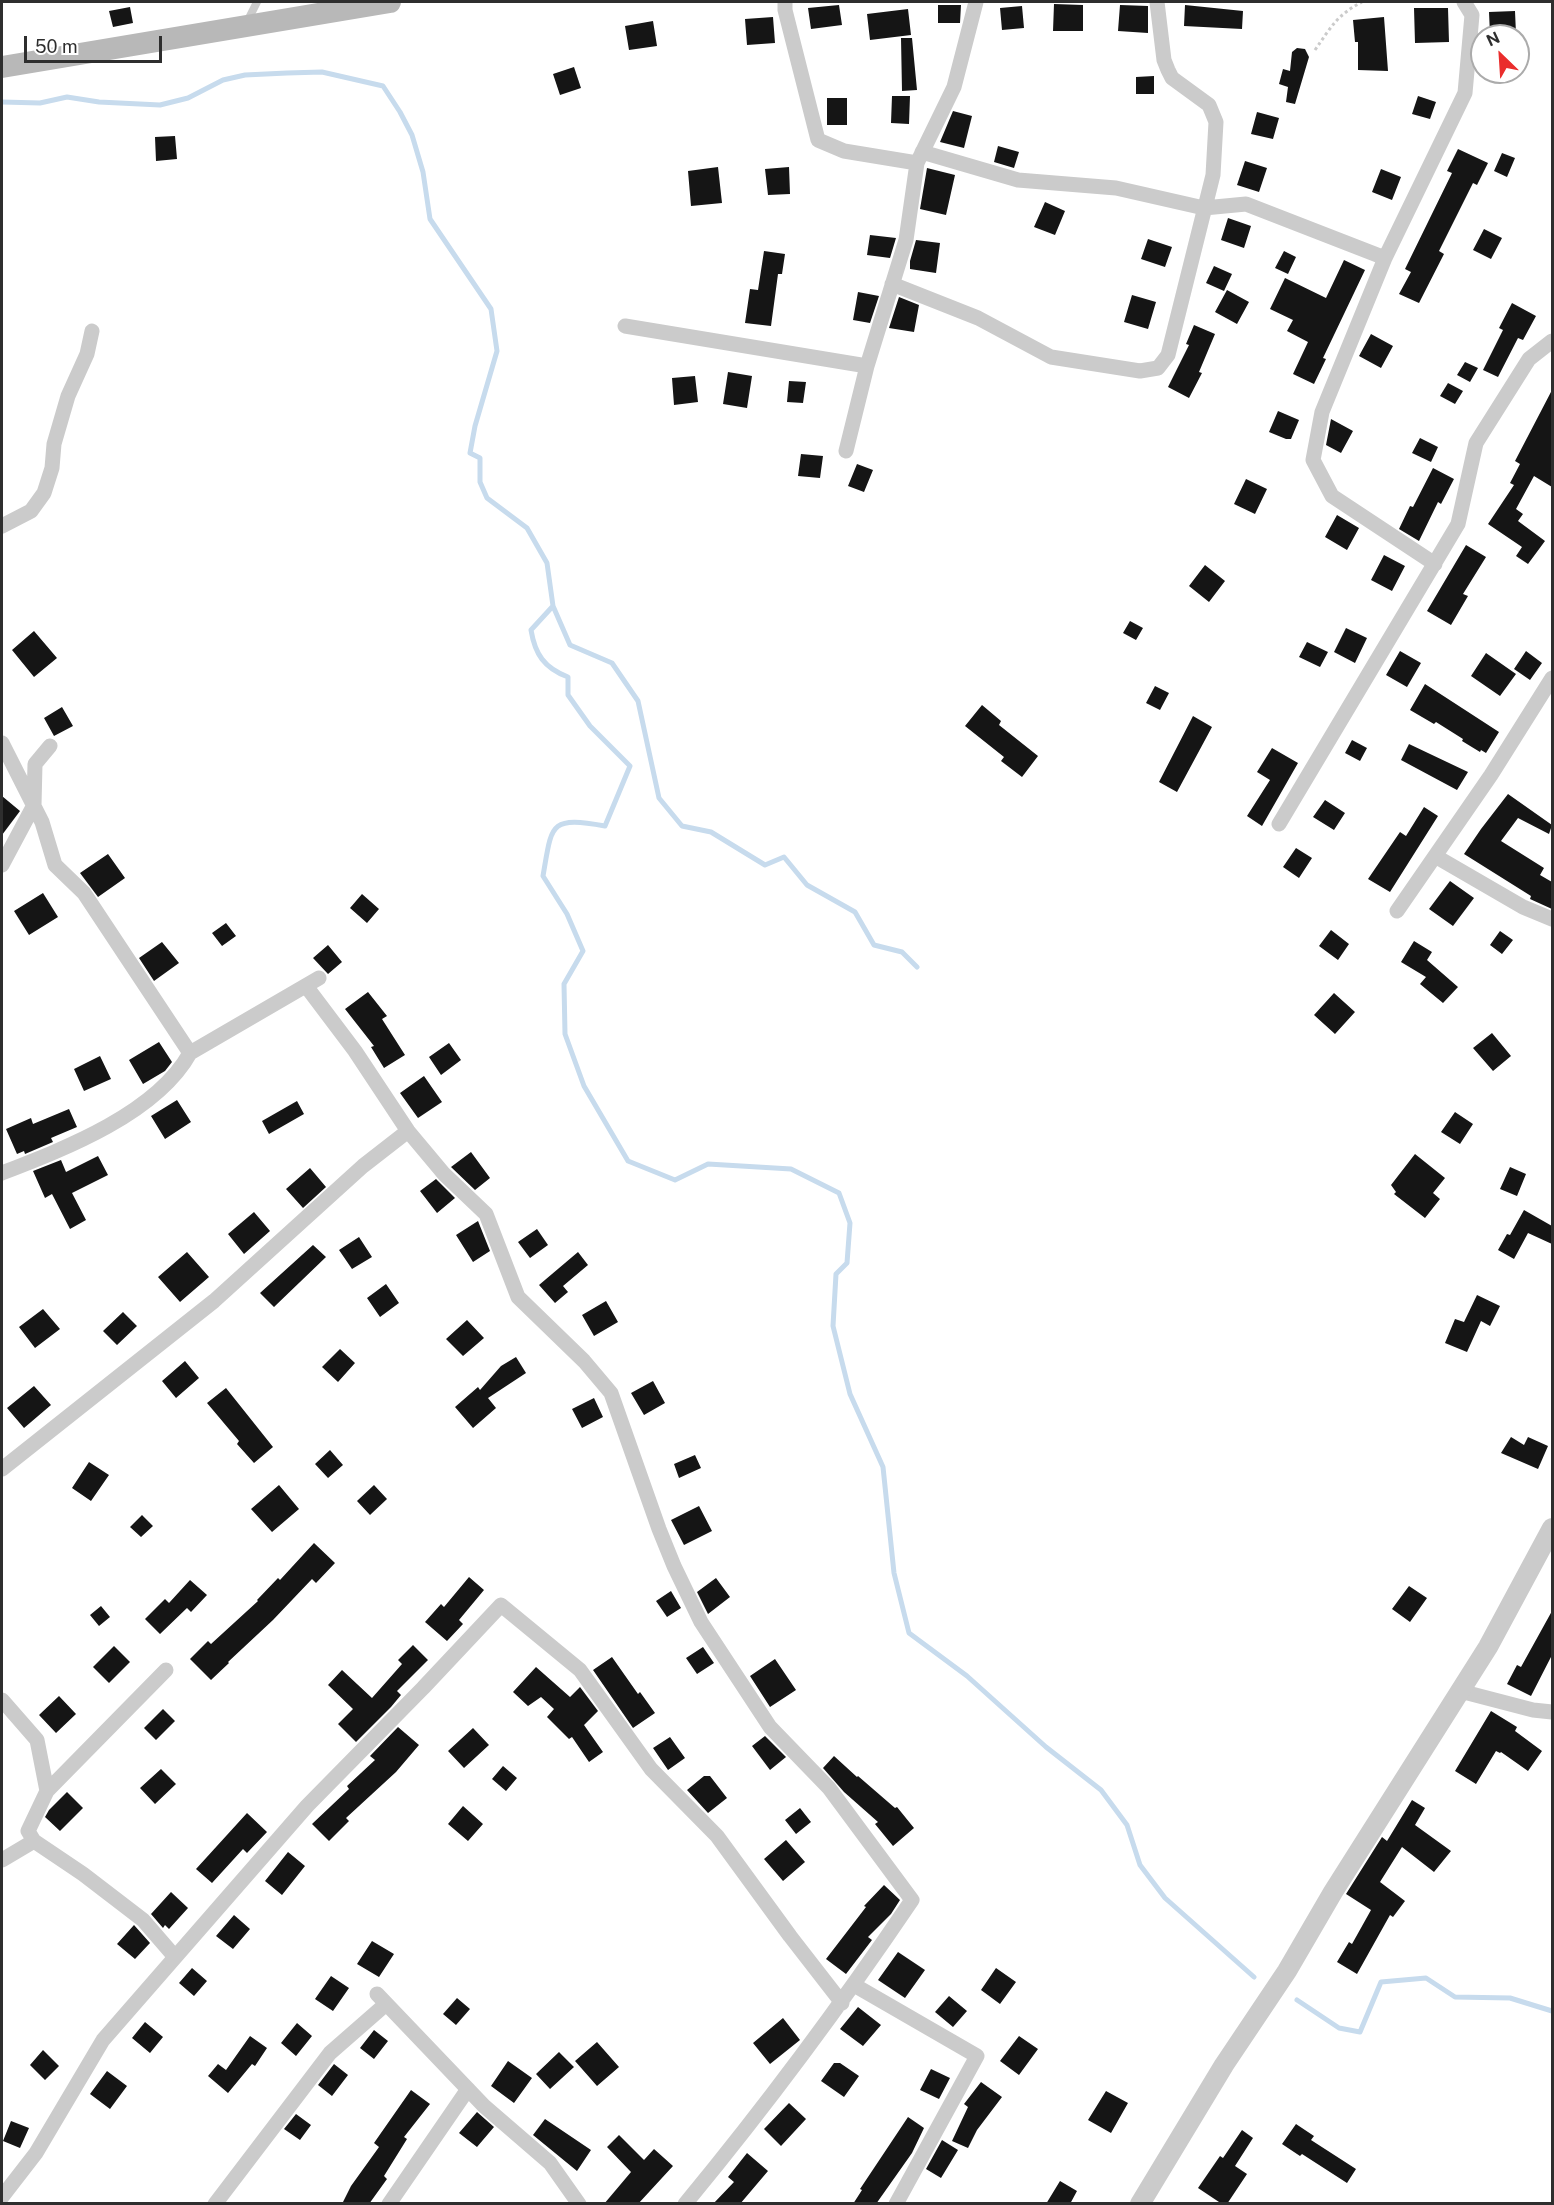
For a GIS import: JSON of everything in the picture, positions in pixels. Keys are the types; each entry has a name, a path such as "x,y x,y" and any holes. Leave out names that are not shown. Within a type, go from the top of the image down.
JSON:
{"main road":[{"path":"2,67 245,27 352,5 390,2"}],"street":[{"path":"785,2 785,10 818,140 844,151 919,158 1018,180 1116,188 1204,208 1246,204 1385,258"},
{"path":"846,451 867,366 906,240 919,158 954,87 976,2"},
{"path":"892,284 978,318 1051,357 1140,371 1158,368 1168,355 1213,175 1216,122 1209,105 1172,78 1168,70 1164,60 1157,2"},
{"path":"1435,564 1332,496 1312,460 1322,412 1385,258 1465,93 1472,15 1464,2"},
{"path":"625,326 867,366"},
{"path":"2,526 31,511 44,493 52,468 54,444 68,396 87,354 92,331"},
{"path":"1279,824 1458,525 1476,443 1529,359 1552,341"},
{"path":"1397,911 1491,775 1552,678"},
{"path":"2,743 42,822 56,865 84,893 190,1053"},
{"path":"2,865 34,805 35,764 50,746"},
{"path":"1435,856 1523,907 1552,919"},
{"path":"2,1173 54,1152 106,1126 156,1095 182,1067 190,1053 312,982 408,1131 444,1174 486,1214 518,1297 584,1361 611,1393 667,1547 700,1622 770,1727 829,1788 912,1900 842,2003 746,2131 685,2204"},
{"path":"2,1468 214,1301 363,1166 408,1131"},
{"path":"1140,2204 1488,1647 1552,1528"},
{"path":"2,2196 36,2153 103,2040 307,1806 501,1605 580,1670 651,1769 717,1836 842,2003"},
{"path":"166,1670 114,1720 47,1791 28,1831 34,1841 143,1920 175,1957"},
{"path":"1460,1691 1533,1710 1552,1712"},
{"path":"2,1700 37,1740 47,1791"},
{"path":"2,1860 34,1841"},
{"path":"854,1985 977,2056 896,2204"},
{"path":"215,2204 330,2053 382,1999 484,2106 550,2163 579,2204"},
{"path":"389,2204 468,2089"}],"lane":[{"path":"245,27 257,2"}],"path":[{"path":"1315,50 1335,20 1345,10 1362,2"}],"building":[{"path":"1054,4 1083,5 1083,31 1053,31"},
{"path":"839,5 842,25 811,29 808,8"},
{"path":"938,5 961,5 960,23 938,23"},
{"path":"1120,5 1148,6 1148,33 1118,31"},
{"path":"1185,5 1243,11 1242,29 1184,26"},
{"path":"1022,6 1024,28 1002,30 1000,8"},
{"path":"130,7 133,23 113,27 109,11"},
{"path":"1414,8 1448,8 1449,42 1415,43"},
{"path":"908,9 911,35 870,40 867,14"},
{"path":"1515,11 1516,24 1490,24 1489,12"},
{"path":"773,17 775,43 747,45 745,19"},
{"path":"1384,17 1388,71 1358,70 1358,42 1355,42 1353,20"},
{"path":"653,21 657,46 629,50 625,26"},
{"path":"901,38 912,38 917,90 902,91"},
{"path":"1297,48 1305,49 1309,57 1295,104 1286,102 1288,87 1279,84 1283,69 1290,71 1292,52"},
{"path":"574,67 581,88 560,95 553,74"},
{"path":"1154,76 1154,94 1136,94 1136,77"},
{"path":"892,96 910,96 909,124 891,123"},
{"path":"1418,96 1436,102 1430,119 1412,114"},
{"path":"827,98 847,98 847,125 827,125"},
{"path":"953,111 972,116 964,148 940,142"},
{"path":"1257,112 1279,118 1273,139 1251,134"},
{"path":"175,136 177,159 156,161 155,137"},
{"path":"998,146 1019,152 1014,168 994,162"},
{"path":"1458,149 1488,163 1477,185 1473,183 1439,251 1444,254 1419,303 1399,294 1411,272 1405,269 1452,173 1447,171"},
{"path":"1502,153 1515,158 1507,177 1494,171"},
{"path":"1245,161 1267,168 1259,192 1237,185"},
{"path":"718,167 722,203 691,206 688,171"},
{"path":"789,167 790,194 768,195 765,169"},
{"path":"927,168 955,175 946,215 920,209"},
{"path":"1381,169 1401,177 1392,200 1372,192"},
{"path":"1045,202 1065,211 1055,235 1034,227"},
{"path":"1228,218 1251,226 1244,248 1221,240"},
{"path":"1484,229 1502,238 1491,259 1473,250"},
{"path":"870,235 896,238 890,258 867,255"},
{"path":"1148,239 1172,247 1165,267 1141,259"},
{"path":"916,240 940,243 936,273 910,269"},
{"path":"764,251 785,254 782,274 778,274 771,326 745,323 750,289 758,290"},
{"path":"1284,251 1296,257 1288,274 1275,268"},
{"path":"1344,260 1365,270 1323,358 1326,359 1314,384 1293,374 1308,342 1287,331 1293,320 1270,309 1285,278 1326,298"},
{"path":"1214,266 1232,274 1224,291 1206,283"},
{"path":"1227,290 1249,302 1237,324 1215,312"},
{"path":"858,292 879,296 870,323 853,320"},
{"path":"1132,295 1156,302 1148,329 1124,322"},
{"path":"899,297 919,305 914,332 889,328"},
{"path":"1512,303 1536,316 1523,340 1518,338 1498,377 1483,370 1503,330 1499,328"},
{"path":"1194,325 1215,334 1199,372 1202,373 1189,398 1168,387 1189,345 1186,344"},
{"path":"1371,334 1393,346 1381,368 1359,356"},
{"path":"1465,362 1478,368 1470,382 1457,375"},
{"path":"728,372 752,376 747,408 723,404"},
{"path":"695,376 698,402 674,405 672,378"},
{"path":"789,381 806,382 803,403 787,402"},
{"path":"1448,383 1463,391 1455,404 1440,396"},
{"path":"1552,390 1552,487 1534,476 1516,509 1523,514 1518,521 1545,541 1528,564 1516,556 1522,547 1488,524 1514,485 1510,483 1520,464 1515,461"},
{"path":"1278,411 1299,420 1291,439 1269,432"},
{"path":"1331,419 1353,431 1341,453 1326,445"},
{"path":"1420,438 1438,447 1431,462 1412,453"},
{"path":"801,454 823,456 820,478 798,476"},
{"path":"857,464 873,470 864,492 848,486"},
{"path":"1433,468 1454,479 1441,504 1438,502 1419,541 1399,529"},
{"path":"1246,479 1267,489 1255,514 1234,504"},
{"path":"1337,515 1359,528 1347,550 1325,537"},
{"path":"1466,545 1486,557 1463,594 1468,596 1451,625 1427,611"},
{"path":"1384,555 1405,566 1392,591 1371,580"},
{"path":"1205,565 1225,581 1209,602 1189,586"},
{"path":"1130,621 1143,628 1136,640 1123,633"},
{"path":"1346,628 1367,638 1355,663 1334,652"},
{"path":"34,631 57,658 34,677 12,650"},
{"path":"1307,642 1328,652 1320,667 1299,657"},
{"path":"1400,651 1421,663 1407,687 1386,675"},
{"path":"1526,651 1542,663 1530,680 1514,669"},
{"path":"1486,653 1516,674 1500,696 1471,676"},
{"path":"1425,684 1499,732 1486,753 1462,741 1463,739 1436,722 1434,724 1410,710"},
{"path":"1155,686 1169,693 1160,710 1146,703"},
{"path":"982,705 1001,721 999,725 1038,756 1022,777 1001,761 1004,757 965,726"},
{"path":"62,707 73,726 54,736 44,718"},
{"path":"1193,716 1212,727 1177,792 1159,782"},
{"path":"1352,740 1367,748 1360,761 1345,753"},
{"path":"1409,744 1468,772 1457,790 1401,760"},
{"path":"1272,748 1298,763 1262,826 1247,816 1270,780 1257,772"},
{"path":"1508,794 1552,825 1549,834 1518,818 1501,841 1544,868 1540,875 1552,882 1552,909 1530,899 1531,896 1464,854"},
{"path":"2,796 20,811 2,835"},
{"path":"1325,800 1345,813 1334,830 1313,817"},
{"path":"1424,807 1438,816 1390,892 1368,879 1400,832 1406,836"},
{"path":"1296,848 1312,858 1299,878 1283,867"},
{"path":"108,854 125,878 98,897 80,873"},
{"path":"1450,881 1474,898 1453,926 1429,909"},
{"path":"43,893 58,917 29,935 14,911"},
{"path":"362,894 379,909 367,923 350,908"},
{"path":"226,923 236,936 222,946 212,933"},
{"path":"1331,930 1349,944 1338,960 1319,946"},
{"path":"1500,931 1513,940 1502,954 1490,945"},
{"path":"1414,941 1432,952 1427,960 1458,987 1443,1003 1420,984 1426,977 1401,962"},
{"path":"162,942 179,963 154,981 139,958"},
{"path":"328,945 342,962 328,974 313,958"},
{"path":"368,992 387,1016 382,1019 405,1055 384,1068 371,1047 374,1046 345,1009"},
{"path":"1334,993 1355,1012 1335,1034 1314,1015"},
{"path":"1492,1033 1511,1056 1493,1071 1473,1048"},
{"path":"159,1042 172,1062 165,1071 143,1084 129,1060"},
{"path":"449,1043 461,1060 441,1075 429,1057"},
{"path":"100,1056 111,1079 84,1091 74,1069"},
{"path":"424,1076 442,1102 418,1118 400,1093"},
{"path":"177,1100 191,1122 165,1139 151,1116"},
{"path":"297,1101 304,1114 269,1134 262,1121"},
{"path":"69,1109 77,1127 51,1138 53,1142 25,1154 24,1151 17,1154 6,1129 31,1118 33,1124"},
{"path":"1455,1112 1473,1124 1460,1144 1441,1132"},
{"path":"471,1152 490,1178 475,1190 451,1167"},
{"path":"1415,1154 1445,1178 1433,1193 1440,1199 1425,1218 1394,1194 1396,1192 1391,1185"},
{"path":"98,1156 108,1175 72,1193 86,1220 70,1229 52,1194 45,1198 33,1171 61,1160 66,1172"},
{"path":"1510,1167 1526,1174 1517,1196 1500,1189"},
{"path":"310,1168 326,1187 303,1208 286,1189"},
{"path":"436,1179 455,1198 437,1213 420,1191"},
{"path":"1524,1210 1552,1226 1552,1244 1528,1233 1514,1259 1498,1250 1507,1234 1510,1235"},
{"path":"254,1212 270,1231 244,1254 228,1234"},
{"path":"478,1221 490,1251 473,1262 456,1235"},
{"path":"537,1229 548,1245 530,1258 518,1242"},
{"path":"359,1237 372,1257 352,1269 339,1250"},
{"path":"313,1245 326,1257 274,1307 260,1293"},
{"path":"187,1252 209,1277 180,1302 158,1277"},
{"path":"578,1252 588,1265 563,1286 568,1292 555,1303 539,1285"},
{"path":"386,1284 399,1303 380,1317 367,1298"},
{"path":"1477,1295 1500,1306 1490,1326 1481,1321 1467,1352 1445,1343 1455,1319 1464,1322"},
{"path":"606,1301 618,1322 594,1336 582,1315"},
{"path":"43,1309 60,1329 35,1348 19,1327"},
{"path":"123,1312 137,1326 117,1345 103,1331"},
{"path":"467,1320 484,1338 463,1356 446,1339"},
{"path":"340,1349 355,1363 338,1382 322,1367"},
{"path":"516,1357 526,1373 488,1398 496,1408 473,1428 455,1407 478,1387 480,1390 501,1366"},
{"path":"185,1361 199,1378 176,1398 162,1381"},
{"path":"653,1381 665,1403 644,1415 631,1393"},
{"path":"34,1386 51,1405 24,1428 7,1408"},
{"path":"226,1388 273,1447 254,1463 207,1403"},
{"path":"594,1398 603,1417 582,1428 572,1409"},
{"path":"1511,1437 1524,1445 1528,1437 1548,1446 1538,1469 1501,1453"},
{"path":"330,1450 343,1465 328,1478 315,1464"},
{"path":"695,1455 701,1468 679,1478 674,1464"},
{"path":"89,1462 109,1475 91,1501 72,1488"},
{"path":"279,1485 299,1509 272,1532 251,1509"},
{"path":"374,1485 387,1499 370,1515 357,1501"},
{"path":"699,1506 712,1531 684,1545 671,1520"},
{"path":"142,1515 153,1526 141,1537 130,1527"},
{"path":"314,1543 335,1563 316,1583 312,1579 211,1680 190,1659 208,1641 211,1644 258,1601"},
{"path":"469,1577 484,1590 459,1620 463,1624 447,1641 425,1622 441,1604 444,1607"},
{"path":"716,1578 730,1597 708,1614 697,1592"},
{"path":"190,1580 207,1595 191,1612 187,1608 160,1634 145,1619 165,1599 169,1603"},
{"path":"1409,1586 1427,1598 1410,1622 1392,1609"},
{"path":"671,1591 681,1608 667,1617 656,1601"},
{"path":"101,1606 110,1617 99,1626 90,1615"},
{"path":"1552,1611 1552,1655 1531,1696 1507,1684 1517,1665 1521,1667"},
{"path":"413,1645 428,1660 397,1691 401,1695 391,1707 356,1742 338,1724 353,1709 328,1685 342,1670 372,1698 402,1664 398,1660"},
{"path":"114,1646 130,1662 109,1683 93,1667"},
{"path":"703,1647 714,1663 697,1674 686,1658"},
{"path":"612,1657 638,1694 640,1692 655,1713 633,1728 593,1670"},
{"path":"775,1659 796,1690 770,1707 750,1676"},
{"path":"536,1667 570,1697 580,1687 598,1711 584,1725 603,1752 589,1762 572,1737 569,1739 547,1717 554,1709 541,1697 528,1706 513,1692"},
{"path":"59,1696 76,1714 56,1733 39,1715"},
{"path":"163,1709 175,1721 156,1740 144,1728"},
{"path":"1491,1711 1517,1727 1515,1731 1542,1751 1528,1771 1501,1752 1496,1751 1476,1784 1455,1771"},
{"path":"398,1727 419,1745 396,1772 346,1818 349,1821 329,1841 312,1824 349,1789 347,1786 375,1760 370,1756"},
{"path":"473,1728 489,1745 464,1768 448,1751"},
{"path":"765,1736 786,1757 770,1770 752,1746"},
{"path":"670,1737 685,1758 668,1770 653,1748"},
{"path":"834,1756 895,1808 897,1807 914,1828 893,1846 875,1824 878,1822 844,1792 823,1768"},
{"path":"503,1766 517,1778 506,1791 492,1779"},
{"path":"161,1769 176,1784 155,1804 140,1788"},
{"path":"704,1776 710,1776 727,1798 708,1813 687,1790"},
{"path":"67,1792 83,1808 60,1831 45,1817"},
{"path":"1412,1800 1425,1808 1415,1825 1451,1851 1434,1872 1402,1847 1380,1882 1405,1901 1393,1917 1390,1915 1357,1974 1337,1962 1349,1942 1352,1944 1371,1910 1346,1894 1382,1837 1387,1841"},
{"path":"463,1806 483,1824 468,1841 448,1824"},
{"path":"800,1808 811,1822 796,1834 785,1820"},
{"path":"247,1813 267,1832 247,1853 243,1849 212,1883 196,1869"},
{"path":"786,1840 805,1862 783,1881 764,1859"},
{"path":"288,1852 305,1866 282,1895 265,1881"},
{"path":"884,1885 900,1900 891,1914 868,1937 872,1940 846,1974 826,1959 866,1907 864,1906"},
{"path":"171,1892 188,1908 169,1929 165,1925 163,1928 151,1914"},
{"path":"234,1915 250,1929 233,1949 216,1936"},
{"path":"134,1925 150,1943 135,1959 117,1944"},
{"path":"372,1941 394,1954 379,1977 357,1964"},
{"path":"898,1952 925,1970 905,1998 878,1980"},
{"path":"192,1968 207,1981 194,1996 179,1983"},
{"path":"996,1968 1016,1982 1000,2004 981,1990"},
{"path":"331,1976 349,1988 333,2011 315,1999"},
{"path":"949,1996 967,2011 953,2027 935,2012"},
{"path":"457,1998 470,2009 456,2025 443,2014"},
{"path":"858,2007 881,2025 863,2046 840,2029"},
{"path":"783,2018 800,2040 770,2064 753,2043"},
{"path":"145,2022 163,2037 150,2053 132,2038"},
{"path":"297,2023 312,2036 296,2056 281,2043"},
{"path":"374,2030 388,2041 374,2059 360,2048"},
{"path":"250,2036 267,2048 255,2066 252,2064 228,2093 208,2076 218,2064 226,2070"},
{"path":"1019,2036 1038,2049 1019,2075 1000,2061"},
{"path":"597,2042 619,2067 597,2086 575,2061"},
{"path":"43,2050 59,2066 45,2080 30,2065"},
{"path":"559,2052 574,2067 550,2089 536,2074"},
{"path":"508,2061 532,2078 514,2103 491,2086"},
{"path":"834,2063 840,2063 859,2076 844,2097 821,2081"},
{"path":"334,2064 348,2075 332,2096 318,2085"},
{"path":"931,2069 950,2078 939,2099 920,2090"},
{"path":"107,2071 127,2086 110,2109 90,2094"},
{"path":"981,2082 1002,2097 977,2130 968,2148 952,2141 968,2107 964,2104"},
{"path":"411,2090 430,2104 404,2137 407,2139 384,2176 387,2179 369,2204 342,2204 351,2186 379,2147 374,2143"},
{"path":"1106,2091 1128,2103 1111,2133 1088,2120"},
{"path":"789,2103 806,2119 781,2146 764,2129"},
{"path":"477,2112 494,2127 477,2147 459,2133"},
{"path":"296,2114 311,2125 300,2140 284,2129"},
{"path":"908,2117 924,2128 912,2153 876,2204 853,2204 862,2190 860,2189"},
{"path":"545,2119 591,2150 577,2171 533,2135"},
{"path":"11,2121 29,2128 20,2148 3,2141"},
{"path":"1296,2124 1314,2136 1311,2140 1356,2169 1347,2183 1282,2144"},
{"path":"1242,2130 1253,2138 1235,2166 1247,2174 1227,2204 1222,2204 1198,2188 1220,2156 1223,2158"},
{"path":"619,2135 644,2160 654,2149 673,2166 638,2204 604,2204 631,2172 607,2147"},
{"path":"942,2140 958,2150 941,2178 926,2169"},
{"path":"747,2153 768,2171 740,2204 713,2204 734,2182 728,2177"},
{"path":"1060,2181 1077,2191 1070,2204 1046,2204"}],"waterway":[{"path":"2,102 40,103 67,97 99,102 160,105 188,98 223,80 245,75 287,73 322,72 383,86 412,135 423,172 430,219 491,309 497,351 475,426 470,453 480,458 480,482 487,498 527,528 547,563 553,606 531,630 535,646 547,665 568,677 568,695 590,726 630,766 605,826 573,822 556,828 549,845 543,876 567,914 583,951 564,984 565,1034 584,1086 628,1161 675,1180 708,1164 791,1169 839,1193 850,1223 847,1263 836,1274 833,1326 850,1394 883,1467 894,1573 909,1633 967,1676 1046,1747 1101,1790 1127,1825 1140,1865 1165,1898 1254,1977"},
{"path":"553,606 570,645 612,663 638,701 659,798 682,826 711,832 765,865 784,857 807,885 855,912 874,945 902,952 917,967"},
{"path":"1297,2000 1339,2028 1360,2032 1381,1982 1426,1978 1455,1997 1510,1998 1552,2011"}]}
